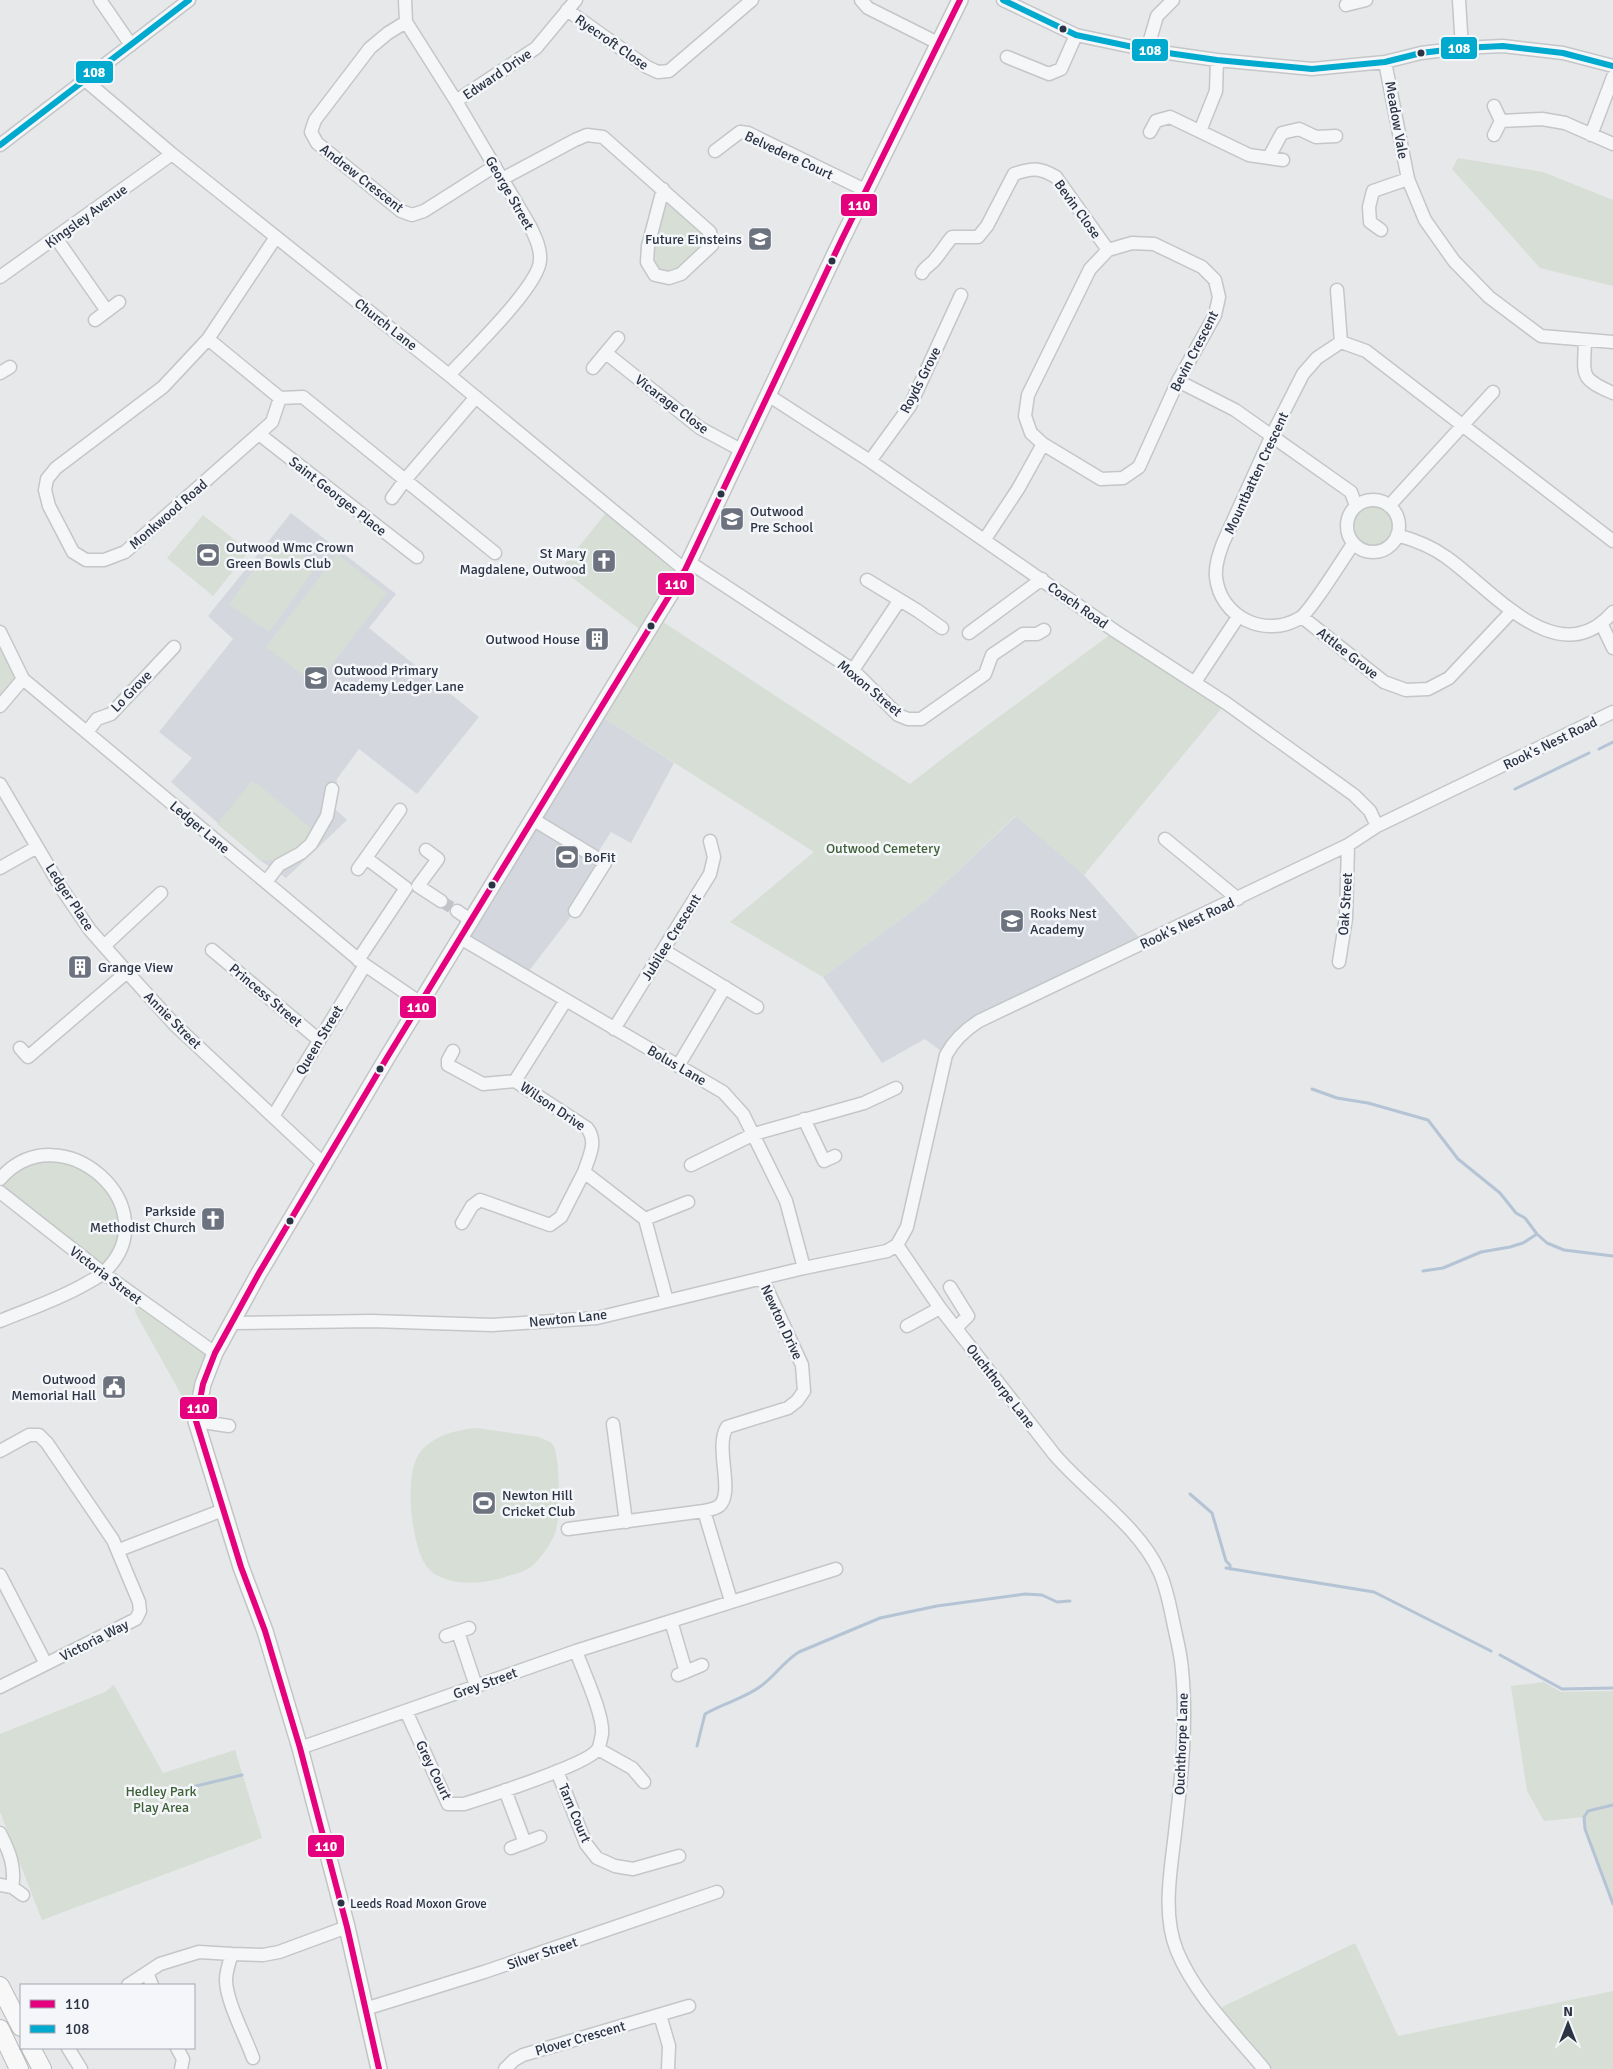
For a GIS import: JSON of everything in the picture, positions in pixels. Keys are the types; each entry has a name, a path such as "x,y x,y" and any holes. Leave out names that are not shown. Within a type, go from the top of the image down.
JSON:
{"highway":[{"path":"0,1986 20,2025"},
{"path":"0,2029 19,2069"},
{"path":"32,2049 42,2069"}],"main road":[{"path":"379,2069 347,1927 300,1748 265,1631 241,1567 196,1421 203,1384 231,1323 534,820 614,683 687,566 741,450 960,0"}],"street":[{"path":"100,0 131,45"},
{"path":"0,146 131,45 174,4 189,0"},
{"path":"406,0 406,22"},
{"name":"Edward Drive","path":"456,101 536,48 576,0"},
{"name":"Ryecroft Close","path":"567,10 647,67 658,72 669,71 752,0"},
{"path":"861,0 868,8 938,43"},
{"path":"1003,0 1076,35 1147,50 1217,60 1312,69 1386,62 1421,53 1462,48 1503,46 1563,53 1613,66"},
{"path":"1147,50 1157,16 1174,0"},
{"path":"1347,6 1366,0"},
{"path":"1459,0 1462,48"},
{"name":"George Street","path":"406,22 456,101 530,226 538,244 541,261 534,278 522,294 449,375"},
{"name":"Andrew Crescent","path":"406,22 388,33 370,48 315,120 311,132 317,143 401,211 412,214 424,211 495,166"},
{"path":"1007,57 1049,74 1061,69 1076,35"},
{"path":"1200,131 1216,91 1217,60"},
{"name":"Meadow Vale","path":"1386,62 1408,179 1425,220 1454,261 1489,297 1541,336 1613,342"},
{"path":"1592,135 1613,77"},
{"name":"Church Lane","path":"85,80 172,154 687,566"},
{"path":"1494,106 1501,121"},
{"path":"1150,132 1156,121 1170,117 1249,155 1283,160"},
{"path":"1501,121 1542,119 1566,123 1613,144"},
{"path":"1494,135 1501,121"},
{"path":"1269,157 1282,133 1299,129 1316,137 1336,136"},
{"name":"Belvedere Court","path":"715,151 740,132 748,133 867,191"},
{"path":"502,179 587,135 603,137 663,189 710,232 712,245 681,274 669,278 655,275 647,262 648,246 663,189"},
{"name":"Kingsley Avenue","path":"0,277 172,154"},
{"name":"Bevin Close","path":"922,273 926,266 936,260 943,247 952,237 978,237 987,226 1014,174 1031,169 1045,170 1056,177 1108,250"},
{"name":"Meadow Vale","path":"1381,230 1370,222 1369,207 1373,191 1408,179"},
{"name":"Monkwood Road","path":"276,237 208,339 163,386 56,468 47,479 45,490 50,506 73,552 86,560 104,560 126,552 260,434 272,422 280,398"},
{"path":"56,238 108,311"},
{"name":"Bevin Crescent","path":"1132,242 1154,244 1202,267 1215,280 1219,297 1215,316 1178,381 1140,467 1123,478 1101,479 1043,444 1031,433 1025,416 1028,395 1090,270 1108,250 1132,242"},
{"path":"1337,290 1341,342 1366,351 1613,541"},
{"name":"Royds Grove","path":"870,461 910,406 961,295"},
{"path":"95,320 120,302"},
{"path":"594,368 618,338"},
{"path":"208,339 280,398 303,397 495,553"},
{"path":"1585,341 1584,374 1589,381 1613,394"},
{"name":"Mountbatten Crescent","path":"1238,617 1224,600 1216,578 1217,561 1272,435 1303,374 1317,358 1341,342"},
{"name":"Vicarage Close","path":"606,353 700,428 741,450"},
{"path":"1178,381 1235,410 1272,435 1351,492 1356,506"},
{"path":"1389,506 1492,392"},
{"name":"Coach Road","path":"768,395 870,461 1116,631 1195,682 1354,795 1370,811 1377,826"},
{"path":"392,498 405,480 476,397"},
{"name":"Saint Georges Place","path":"260,434 417,558"},
{"path":"985,539 1018,490 1043,444"},
{"path":"1373,500 1389,506 1398,519 1397,535 1387,548 1379,552 1362,550 1353,544 1347,531 1347,522 1348,516 1356,506 1373,500"},
{"path":"1397,535 1423,543 1445,556 1512,611 1552,633 1568,635 1581,633 1602,625 1613,612"},
{"path":"1195,682 1238,617 1256,624 1269,626 1288,624 1302,617 1353,544"},
{"name":"Moxon Street","path":"687,566 853,670 898,715 908,719 921,719 984,674 992,655 1024,634 1037,634 1044,630"},
{"path":"969,632 1042,579"},
{"path":"866,580 918,611 942,628"},
{"path":"853,670 899,601"},
{"name":"Attlee Grove","path":"1302,617 1384,682 1406,690 1428,689 1449,678 1512,611"},
{"path":"1602,625 1613,648"},
{"name":"Ledger Lane","path":"0,632 23,679 362,962 422,1004"},
{"name":"Lo Grove","path":"87,732 97,720 111,714 174,647"},
{"path":"0,706 23,679"},
{"name":"Rook's Nest Road","path":"897,1245 907,1227 946,1054 967,1028 1238,899 1348,845 1377,826 1613,712"},
{"name":"Ledger Place","path":"0,784 90,930 127,972"},
{"path":"266,882 279,864 301,853 311,844 327,816 332,789"},
{"path":"358,869 400,810"},
{"path":"534,820 605,863 575,911"},
{"path":"1165,839 1238,899"},
{"name":"Jubilee Crescent","path":"614,1029 710,874 714,857 710,841"},
{"name":"Oak Street","path":"1339,962 1346,918 1348,845"},
{"path":"0,868 38,847"},
{"path":"426,850 438,859 418,886 441,901"},
{"name":"Queen Street","path":"274,1115 406,888 366,858"},
{"name":"Ledger Place","path":"104,946 160,893"},
{"path":"457,911 472,921"},
{"name":"Bolus Lane","path":"462,938 723,1092 743,1114 786,1201 804,1268"},
{"name":"Princess Street","path":"212,950 319,1040"},
{"path":"663,950 757,1007"},
{"path":"20,1048 28,1057 127,972"},
{"name":"Annie Street","path":"127,972 175,1025 274,1115 325,1165"},
{"path":"678,1066 725,987"},
{"name":"Wilson Drive","path":"515,1081 566,1000"},
{"name":"Wilson Drive","path":"453,1051 448,1060 448,1065 483,1084 515,1081 587,1128 593,1136 593,1145 584,1172 561,1217 550,1225 480,1200 472,1206 462,1223"},
{"path":"691,1165 754,1134 864,1103 896,1088"},
{"path":"804,1119 824,1161 835,1156"},
{"path":"0,1179 10,1168 28,1158 50,1156 74,1159 96,1170 113,1187 122,1207 125,1228 120,1251 103,1273 76,1289 0,1321"},
{"path":"584,1172 645,1219 667,1300"},
{"name":"Victoria Street","path":"0,1192 103,1273 216,1353"},
{"path":"645,1219 688,1202"},
{"name":"Newton Lane","path":"231,1323 372,1321 492,1325 597,1318 804,1268 877,1253 897,1245"},
{"name":"Ouchthorpe Lane","path":"897,1245 940,1308 1070,1473 1136,1537 1153,1560 1162,1578 1182,1668 1184,1715 1179,1801 1169,1889 1170,1924 1176,1950 1201,1993 1264,2069"},
{"name":"Newton Drive","path":"568,1529 704,1511 719,1506 724,1497 725,1485 721,1443 727,1427 788,1408 797,1401 804,1390 802,1365 762,1278"},
{"path":"950,1286 968,1316 956,1328"},
{"path":"907,1326 940,1308"},
{"path":"196,1421 229,1426"},
{"path":"613,1424 626,1522"},
{"name":"Victoria Way","path":"0,1451 29,1435 39,1435 47,1443 118,1550 139,1602 140,1611 136,1618 46,1664 0,1575"},
{"path":"118,1550 223,1510"},
{"path":"704,1511 731,1601"},
{"name":"Grey Street","path":"300,1748 576,1650 836,1569"},
{"path":"671,1621 682,1674 702,1665"},
{"path":"458,1632 476,1686"},
{"path":"576,1650 600,1717 602,1734 598,1750 632,1768 644,1782"},
{"path":"0,1687 46,1664"},
{"name":"Grey Court","path":"406,1711 448,1804 464,1804 506,1790 587,1758 598,1750"},
{"name":"Tarn Court","path":"557,1771 586,1844 597,1858 615,1866 633,1868 679,1856"},
{"path":"506,1790 526,1843"},
{"path":"0,1833 11,1856 14,1870 6,1886 23,1895"},
{"path":"511,1848 540,1838"},
{"name":"Silver Street","path":"365,2009 484,1972 718,1892"},
{"path":"132,1984 149,1979 160,1964 200,1952 263,1955 279,1952 347,1927"},
{"path":"232,1954 227,1970 226,1983 229,1997 253,2058"},
{"name":"Plover Crescent","path":"505,2069 523,2054 689,2006"},
{"path":"660,2014 669,2046 668,2069"},
{"path":"69,2049 81,2069"},
{"path":"178,2049 183,2059 181,2069"}],"shaded area":[{"name":"Outwood Primary Academy Ledger Lane","path":"291,513 396,594 369,628 479,717 417,794 359,749 337,779 334,808 347,820 286,878 261,861 171,782 192,758 159,732 233,639 208,616"},
{"path":"598,714 674,763 631,843 611,832 595,857 605,863 575,911 525,976 462,939"},
{"name":"Rooks Nest Academy","path":"1016,816 1084,875 1144,943 979,1021 946,1055 925,1039 882,1063 823,977 927,900"}],"green space":[{"path":"1458,158 1543,172 1613,200 1613,286 1540,268 1452,169"},
{"path":"663,189 710,232 712,245 681,274 655,275 648,246"},
{"path":"1373,500 1383,502 1391,508 1397,516 1399,526 1397,536 1391,544 1383,550 1373,552 1363,550 1355,544 1349,536 1347,526 1349,516 1355,508 1363,502"},
{"name":"Outwood Cemetery","path":"610,508 685,570 657,618 910,784 1115,631 1226,703 1084,875 1015,816 927,900 823,977 730,922 814,852 598,714 646,634 561,569"},
{"name":"Outwood Wmc Crown Green Bowls Club","path":"203,515 249,551 213,596 167,558"},
{"path":"277,538 317,566 269,632 229,604"},
{"path":"337,554 387,593 316,685 266,647"},
{"path":"0,632 18,666 15,680 0,695"},
{"path":"251,782 259,785 318,834 279,865 272,860 261,861 217,824"},
{"path":"27,1158 74,1159 113,1187 125,1228 103,1273 0,1192 0,1179"},
{"path":"135,1297 215,1353 196,1421 135,1312"},
{"name":"Newton Hill Cricket Club","path":"476,1428 539,1437 552,1443 557,1463 558,1513 556,1530 547,1549 530,1568 498,1579 465,1583 440,1577 427,1567 420,1554 411,1509 412,1477 414,1464 419,1454 430,1443 452,1432"},
{"path":"1544,1682 1561,1692 1613,1691 1613,1904 1585,1829 1584,1817 1544,1821 1527,1791 1511,1686"},
{"name":"Hedley Park Play Area","path":"114,1685 163,1773 235,1750 262,1838 42,1920 0,1812 0,1734 105,1692"},
{"path":"1355,1943 1398,2036 1613,1991 1613,2069 1264,2069 1216,2010"}],"waterway":[{"path":"1599,749 1613,742"},
{"path":"1515,789 1589,753"},
{"path":"1312,1089 1337,1098 1368,1103 1428,1120 1458,1159 1500,1193 1516,1213 1525,1218 1537,1234 1547,1243 1564,1250 1613,1256"},
{"path":"1423,1271 1443,1268 1481,1252 1523,1243 1537,1234"},
{"path":"1190,1494 1212,1513 1230,1569"},
{"path":"1226,1568 1374,1592 1491,1651"},
{"path":"697,1746 705,1714 754,1690 766,1682 799,1652 880,1618 937,1606 1025,1594 1042,1595 1057,1602 1070,1601"},
{"path":"1500,1655 1562,1689 1613,1688"},
{"path":"192,1787 242,1775"},
{"path":"1613,1805 1588,1811 1584,1817 1585,1829 1613,1904"}],"tunnel":[{"path":"441,901 457,911"}],"transit line":[{"name":"108","path":"0,145 189,0"},
{"name":"110","path":"379,2069 347,1927 300,1748 265,1631 241,1567 196,1421 203,1384 215,1353 259,1273 388,1056 685,570 842,239 960,0"},
{"name":"108","path":"1003,0 1076,35 1147,50 1217,60 1312,69 1385,62 1421,53 1462,48 1503,46 1563,53 1613,66"}],"place":[{"name":"Future Einsteins","path":"760,239"},
{"name":"Outwood Pre School","path":"732,519"},
{"name":"Outwood Wmc Crown Green Bowls Club","path":"208,555"},
{"name":"St Mary Magdalene, Outwood","path":"604,561"},
{"name":"Outwood House","path":"597,639"},
{"name":"Outwood Primary Academy Ledger Lane","path":"316,678"},
{"name":"BoFit","path":"567,857"},
{"name":"Rooks Nest Academy","path":"1012,921"},
{"name":"Grange View","path":"80,967"},
{"name":"Parkside Methodist Church","path":"213,1219"},
{"name":"Outwood Memorial Hall","path":"114,1387"},
{"name":"Newton Hill Cricket Club","path":"484,1503"},
{"name":"Leeds Road Moxon Grove","path":"341,1903"}]}
